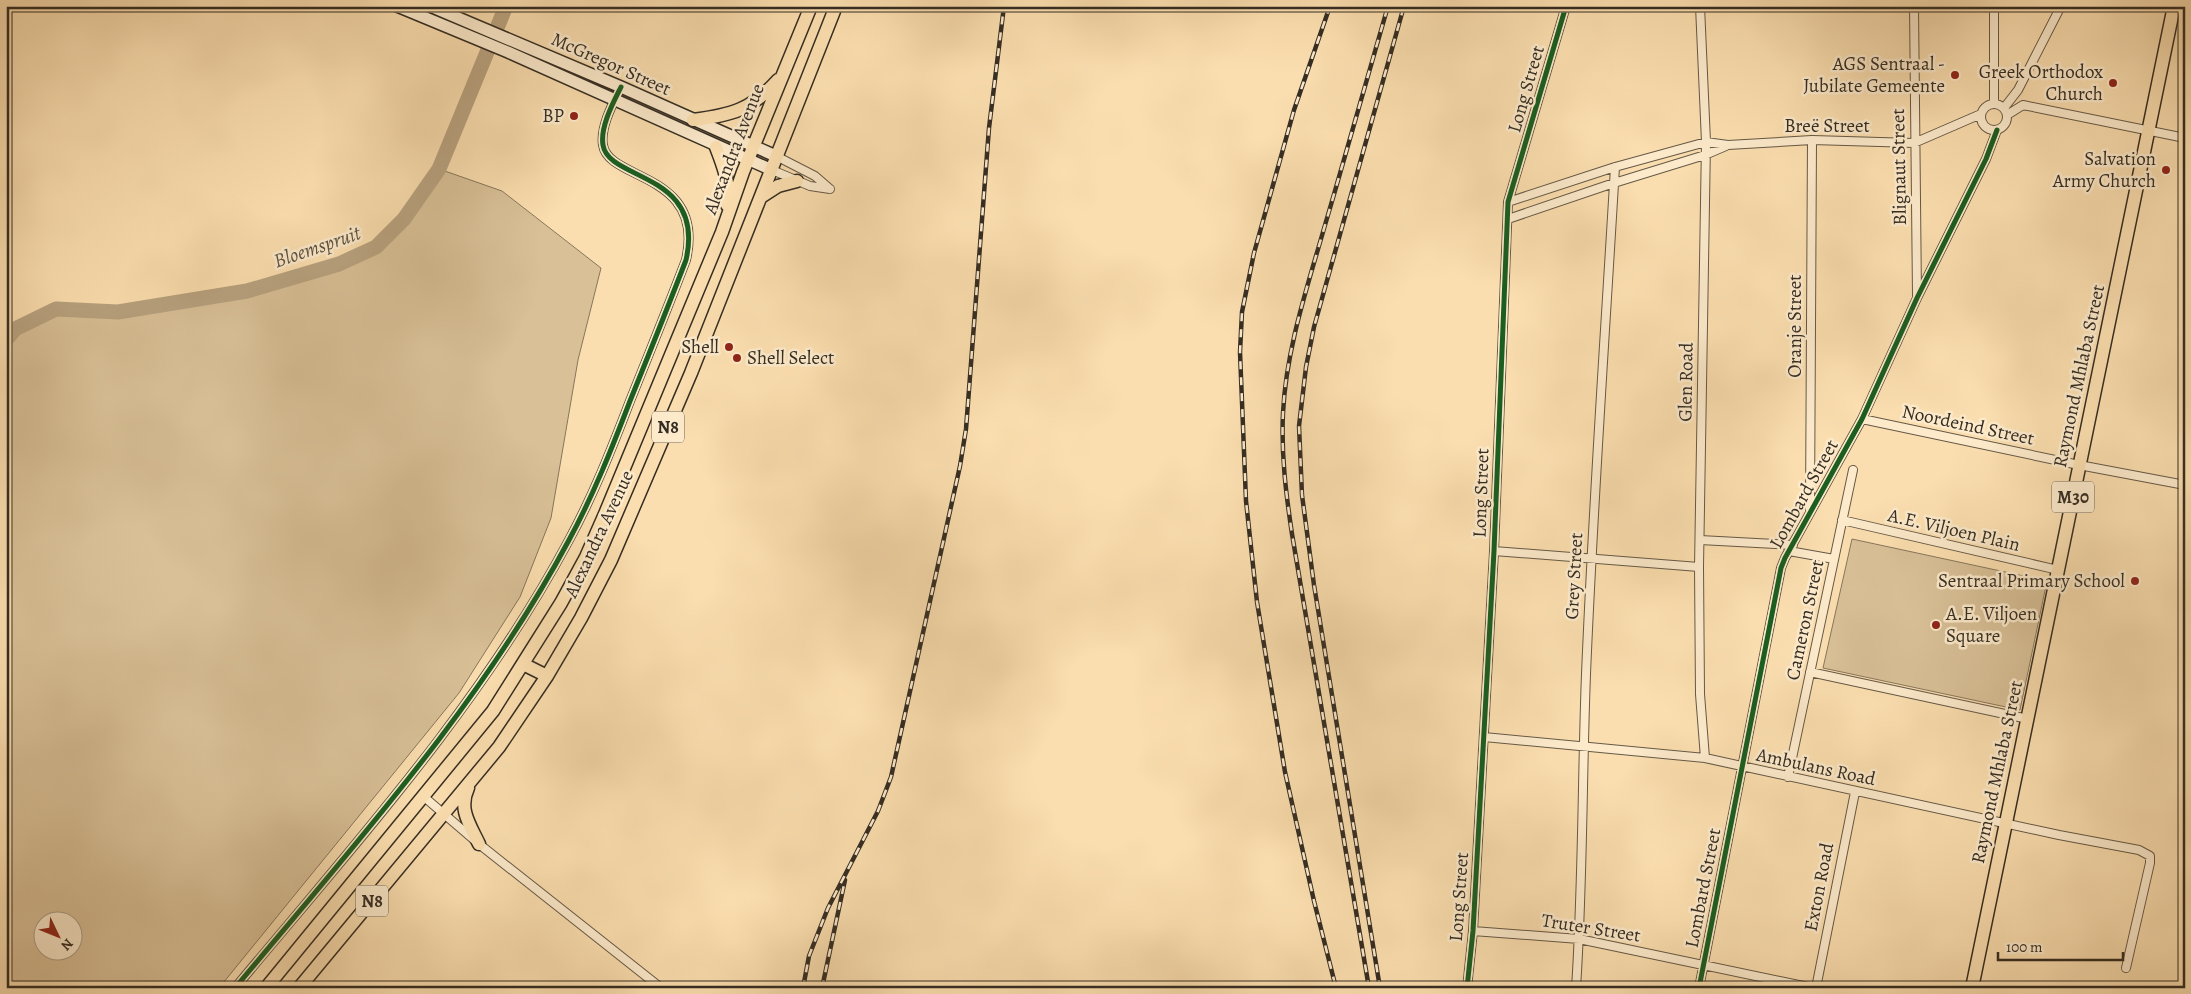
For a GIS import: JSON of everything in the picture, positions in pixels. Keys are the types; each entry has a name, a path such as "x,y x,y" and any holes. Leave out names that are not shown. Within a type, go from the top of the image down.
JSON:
{"main road":[{"name":"McGregor Street","path":"397,6 474,37 772,170"},
{"name":"McGregor Street","path":"430,6 621,87 778,157"},
{"name":"Alexandra Avenue","path":"266,988 493,711 561,603 586,557 722,232 748,159 811,6"},
{"name":"Alexandra Avenue","path":"299,988 499,747 547,676 581,618 612,560 691,373 778,157 836,6"},
{"name":"Raymond Mhlaba Street","path":"1972,988 2174,6"},
{"path":"693,120 727,115 746,108 761,98 783,76"},
{"path":"716,146 728,186 728,199 722,232"},
{"path":"761,197 778,186 797,181"},
{"path":"523,664 547,676"},
{"path":"473,780 464,796 464,811 479,844"}],"street":[{"name":"Long Street","path":"1467,988 1473,931 1494,551 1508,202 1566,6"},
{"name":"Glen Road","path":"1700,6 1706,142 1699,566 1700,694 1705,758"},
{"name":"Blignaut Street","path":"1914,6 1917,298"},
{"path":"1994,6 1994,104"},
{"path":"1994,104 1986,107 1981,114 1985,127 1997,130 2005,124 2005,112 2061,6"},
{"path":"235,988 408,778 475,692 538,594 570,539 607,460 686,260 689,247 686,220 674,199 655,182 613,161 604,151 602,139 604,131 621,87"},
{"path":"1994,104 2005,112"},
{"path":"2005,112 2023,105 2148,132 2185,138"},
{"name":"Breë Street","path":"1508,202 1615,167 1706,142 1728,145 1812,140 1914,143 1981,114"},
{"name":"Lombard Street","path":"1699,988 1782,568 1810,512 1862,419 1917,298 1986,159 1997,130"},
{"name":"Oranje Street","path":"1810,512 1812,140"},
{"name":"Breë Street","path":"1508,219 1705,155 1728,145"},
{"path":"772,170 810,186 830,189 815,176 778,157"},
{"name":"Grey Street","path":"1576,988 1591,559 1615,167"},
{"name":"Noordeind Street","path":"1862,419 2079,465 2185,484"},
{"name":"Cameron Street","path":"1788,777 1853,470"},
{"name":"A.E. Viljoen Plain","path":"1842,520 2058,570"},
{"path":"1700,540 1791,548 1834,560"},
{"path":"1494,551 1699,566"},
{"path":"1810,672 2028,719"},
{"name":"Ambulans Road","path":"1484,737 1705,758 1854,792 2139,850 2147,854 2150,860 2126,968"},
{"name":"Exton Road","path":"1815,988 1854,792"},
{"path":"423,796 479,844 661,988"},
{"name":"Truter Street","path":"1473,931 1579,939 1815,988"}],"shaded area":[{"path":"439,169 502,191 601,268 578,360 551,518 520,597 459,693 219,988 6,988 6,340 15,329 56,309 118,312 247,291 339,264 376,247 404,219"},
{"name":"A.E. Viljoen Square","path":"1852,539 2047,581 2020,710 1823,668"}],"waterway":[{"name":"Bloemspruit","path":"6,340 15,329 56,309 118,312 247,291 339,264 376,247 404,219 439,169 506,6"}],"railway":[{"path":"803,988 809,956 828,908 878,811 891,777 960,466 966,429 989,128 1004,6"},
{"path":"1330,6 1294,110 1254,253 1242,312 1240,352 1246,501 1257,602 1285,772 1336,988"},
{"path":"1369,988 1292,534 1284,474 1283,413 1292,344 1388,6"},
{"path":"1380,988 1314,585 1302,495 1299,426 1306,367 1314,327 1404,6"},
{"path":"822,988 845,880"}],"cycle path":[{"path":"1467,988 1473,931 1494,551 1508,202 1566,6"},
{"path":"235,988 370,827 456,717 534,601 578,523 602,472 686,260 688,231 682,210 670,194 654,183 621,166 609,157 603,145 605,123 621,87"},
{"path":"1699,988 1781,568 1862,419 1917,298 1986,159 1997,130"}],"place":[{"name":"AGS Sentraal - Jubilate Gemeente","path":"1955,75"},
{"name":"Greek Orthodox Church","path":"2113,83"},
{"name":"BP","path":"574,116"},
{"name":"Salvation Army Church","path":"2166,170"},
{"name":"Shell","path":"729,347"},
{"name":"Shell Select","path":"737,358"},
{"name":"Sentraal Primary School","path":"2135,581"},
{"name":"A.E. Viljoen Square","path":"1936,625"}]}
